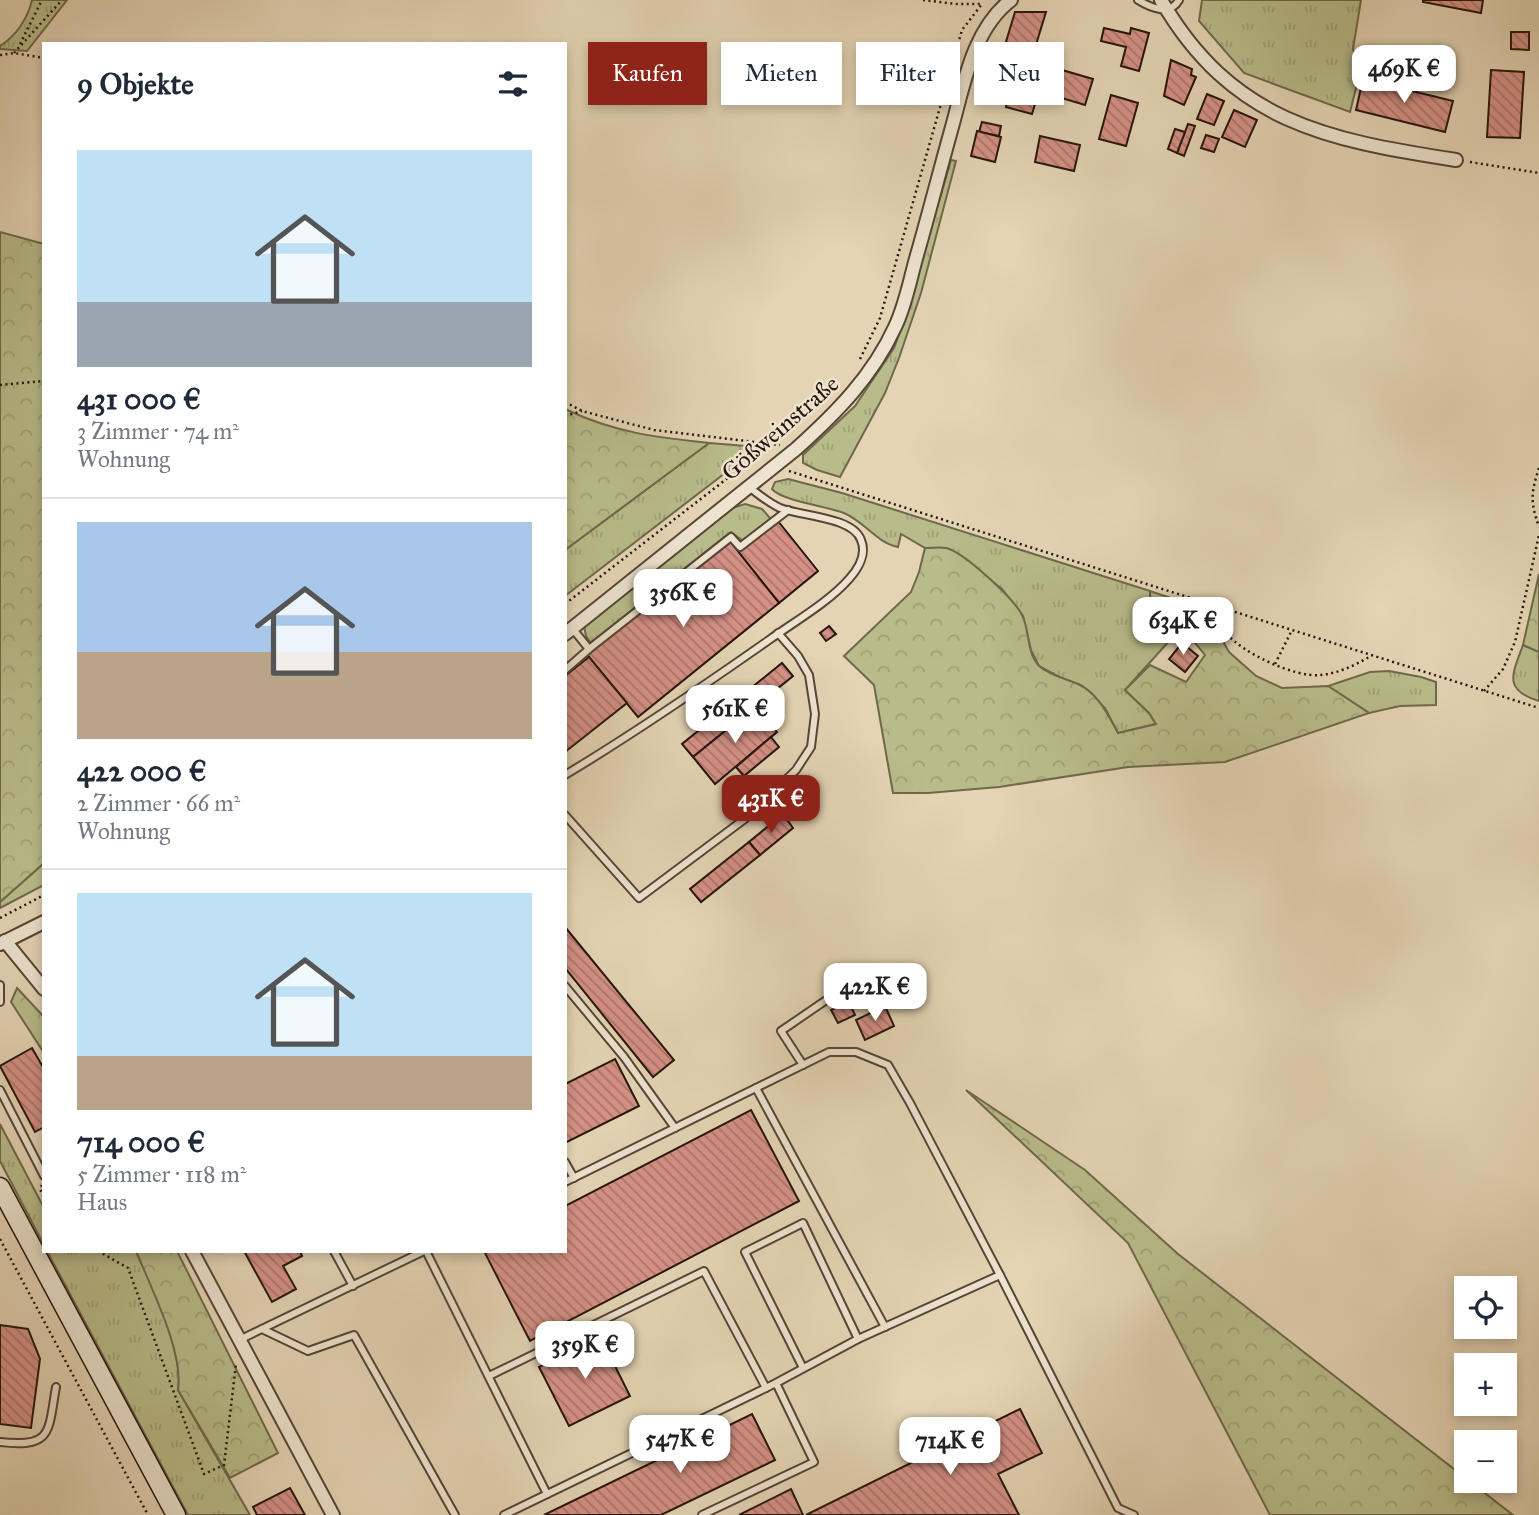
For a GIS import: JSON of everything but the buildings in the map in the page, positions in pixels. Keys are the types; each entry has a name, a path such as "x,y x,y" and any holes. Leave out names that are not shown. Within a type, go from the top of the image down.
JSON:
{"main road":[{"path":"0,1188 176,1515"}],"street":[{"name":"Gößweinstraße","path":"569,631 796,449 845,404 877,360 896,326 971,63 998,3"},
{"path":"1164,5 1189,44 1207,64 1236,90 1264,108 1308,127 1353,141 1456,160"},
{"path":"42,923 3,943 42,987"},
{"path":"193,1253 333,1515"}],"lane":[{"path":"1138,0 1156,9 1164,5 1174,7 1179,0"},
{"path":"567,774 634,733 778,633 848,580 859,565 863,550 861,538 852,529 838,522 778,507 748,486"},
{"path":"567,668 731,537 740,548 788,510"},
{"path":"569,631 589,649"},
{"path":"567,817 639,898 746,818 796,770 811,747 815,713 809,674 778,633"},
{"path":"803,1065 782,1031 854,981"},
{"path":"0,985 0,1002"},
{"path":"567,988 624,1057 675,1128"},
{"path":"567,1181 829,1052 856,1052 888,1065 1000,1275 1118,1508 1134,1515"},
{"path":"756,1088 885,1327"},
{"path":"0,1090 42,1175"},
{"path":"567,1166 574,1178"},
{"path":"803,1368 745,1252 803,1223 858,1339"},
{"path":"335,1253 353,1286"},
{"path":"239,1340 421,1253"},
{"path":"426,1253 547,1494"},
{"path":"488,1376 704,1271 766,1388"},
{"path":"505,1515 766,1388 858,1339 1000,1275"},
{"path":"262,1329 308,1351 354,1335 455,1515"},
{"path":"702,1515 814,1462 776,1383"},
{"path":"0,1442 26,1445 44,1436 49,1428 56,1387"}],"path":[{"path":"19,47 42,0"},
{"path":"13,53 62,0"},
{"path":"923,0 956,4 998,3"},
{"path":"860,358 880,318 962,30 998,3"},
{"path":"0,55 13,53 42,58"},
{"path":"1456,160 1539,173"},
{"path":"0,385 42,381"},
{"path":"567,602 837,390"},
{"path":"567,403 582,411 654,430 772,443"},
{"path":"567,415 582,411"},
{"path":"773,466 1539,708"},
{"path":"1539,468 1531,494 1539,527"},
{"path":"1484,691 1503,669 1515,642 1539,535"},
{"path":"1210,604 1228,635 1242,647 1295,673 1318,676 1347,670 1371,656"},
{"path":"1275,664 1292,630"},
{"path":"0,918 42,896"},
{"path":"0,1239 148,1515"},
{"path":"102,1253 128,1268 204,1474 224,1465 239,1340"}],"green space":[{"path":"32,0 67,0 27,51 0,49 20,26"},
{"path":"1202,0 1361,0 1353,49 1360,72 1350,112 1244,73 1199,21"},
{"path":"951,160 956,161 921,293 885,393 840,477 817,470 803,463 803,455 855,406 894,348"},
{"path":"0,232 42,243 42,865 0,902"},
{"path":"567,410 601,424 636,433 709,443 567,549"},
{"path":"709,443 759,447 567,594 567,549"},
{"path":"788,479 842,493 1150,591 1155,610 1180,629 1125,690 1149,713 1156,724 1118,733 1105,708 1081,685 1039,666 1031,650 1023,616 1002,589 948,549 925,548 901,534 898,547 891,545 844,513 785,497 772,489 775,482"},
{"path":"745,504 762,509 771,519 743,541 731,532 591,643 584,626 729,509"},
{"path":"925,548 954,551 999,588 1022,615 1032,654 1039,666 1091,693 1102,705 1118,733 1156,724 1149,713 1125,690 1150,665 1186,682 1205,655 1184,632 1156,610 1150,598 1150,591 1198,607 1210,618 1229,652 1256,676 1282,688 1328,686 1369,713 1225,762 1128,767 999,787 893,793 874,685 844,656 911,592"},
{"path":"1539,574 1539,652 1523,645"},
{"path":"1523,645 1539,652 1539,701 1520,692 1513,680"},
{"path":"1389,671 1436,682 1436,705 1400,706 1369,713 1328,686 1370,672"},
{"path":"42,865 42,886 0,908 0,902"},
{"path":"17,988 42,1015 42,1050 11,1002"},
{"path":"966,1090 1085,1170 1178,1254 1454,1469 1454,1493 1485,1493 1513,1515 1270,1515 1128,1243"},
{"path":"0,1124 42,1204 42,1241 0,1161"},
{"path":"48,1253 137,1253 172,1338 179,1374 178,1390 250,1515 188,1515"},
{"path":"137,1253 178,1253 278,1453 230,1478 178,1390 176,1357"}]}
